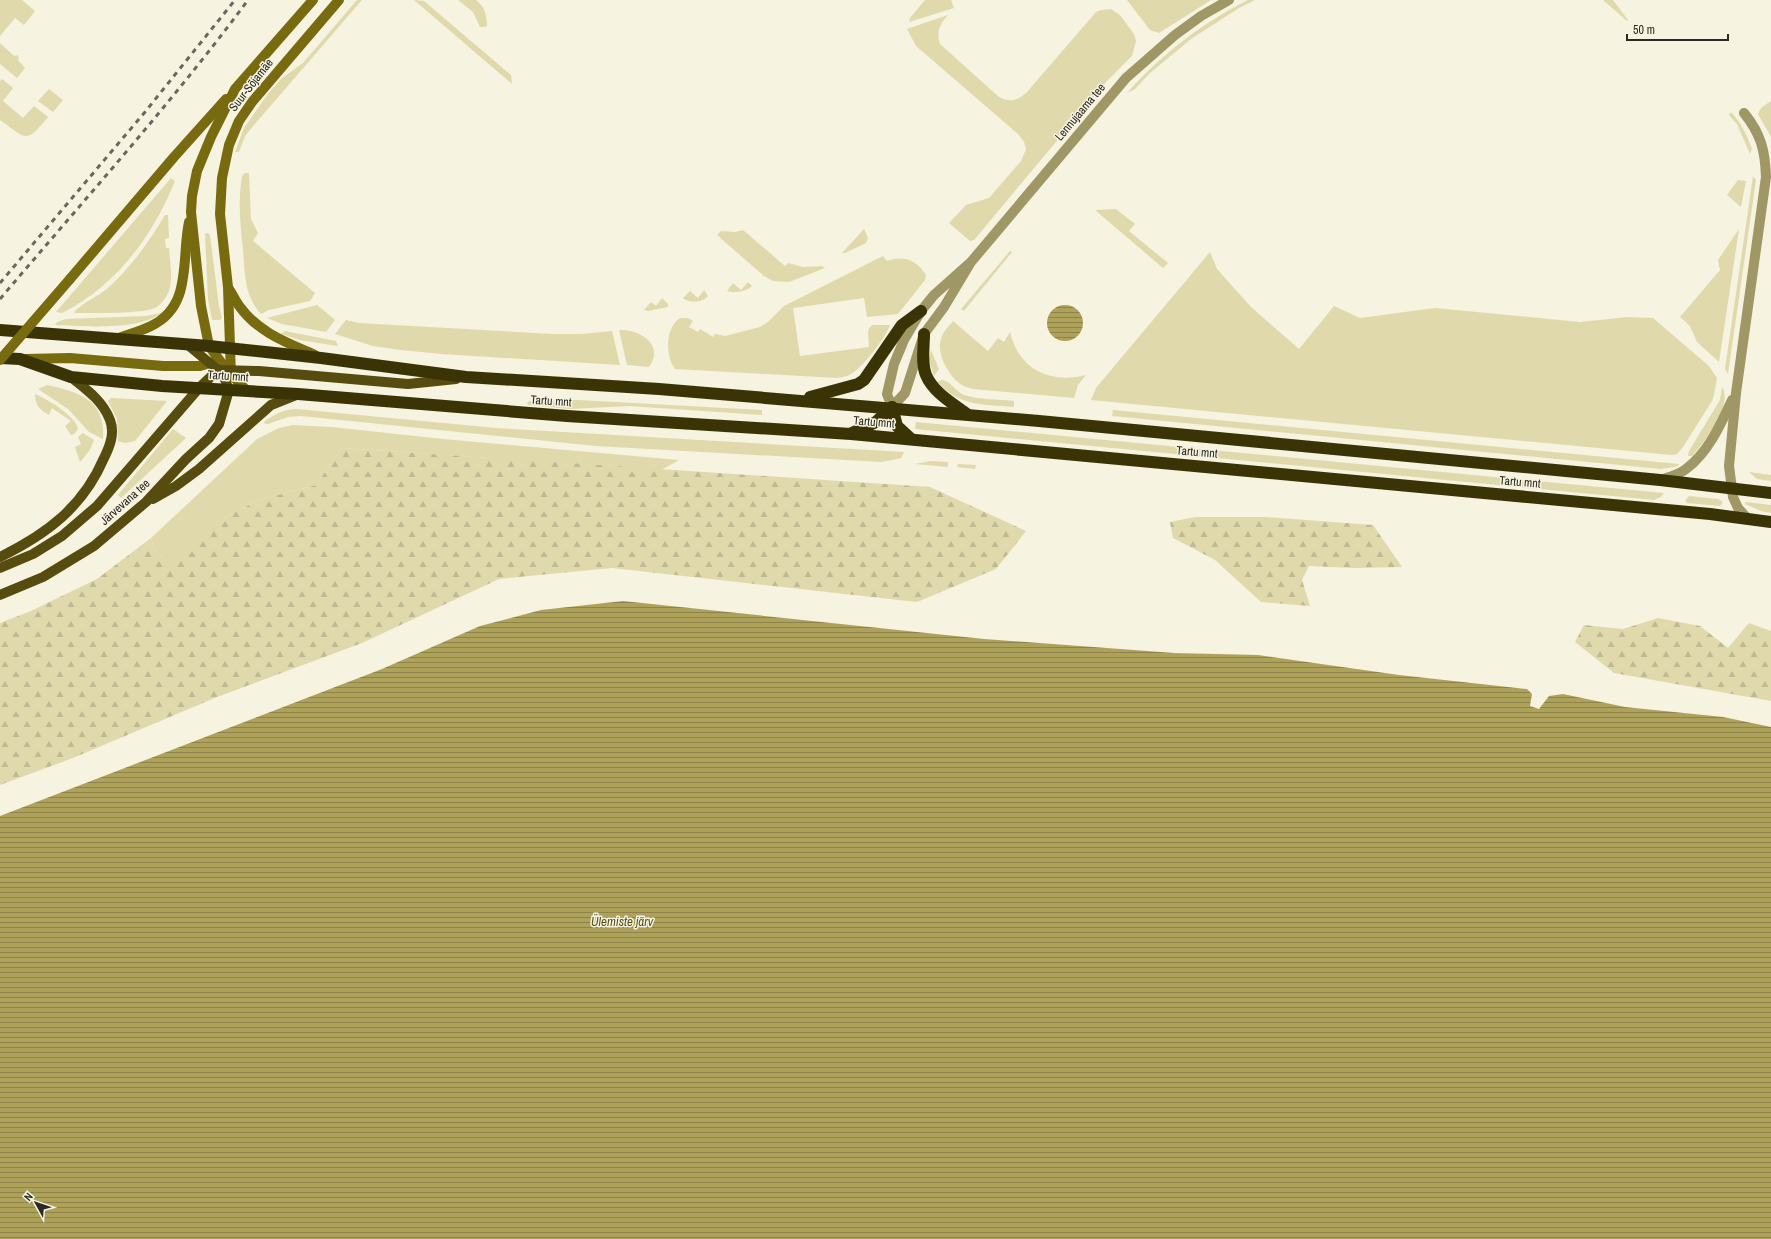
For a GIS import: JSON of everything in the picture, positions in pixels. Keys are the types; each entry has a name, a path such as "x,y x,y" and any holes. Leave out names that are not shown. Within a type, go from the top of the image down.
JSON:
{"highway":[{"path":"797,399 840,390 858,384 864,380 902,325 920,311"},
{"name":"Tartu mnt","path":"0,330 230,348 321,358 466,378 659,389 892,407 1660,480 1771,493"},
{"path":"924,334 924,363 928,378 940,394 967,414"},
{"name":"Tartu mnt","path":"0,359 20,360 71,377 568,416 911,439 1771,522"},
{"path":"851,434 876,422 892,407 897,426 911,439"}],"main road":[{"name":"Suur-Sõjamäe","path":"209,346 202,314 191,212 192,196 197,171 211,136 235,89 313,0"},
{"name":"Suur-Sõjamäe","path":"222,367 230,348 228,287 220,214 222,178 229,145 239,121 252,102 339,0"},
{"path":"0,359 174,157 235,89"},
{"path":"116,339 152,326 172,312 183,286 185,239 191,212"},
{"path":"228,287 240,308 253,322 276,338 321,358"},
{"path":"188,345 222,367 247,391"},
{"path":"209,346 222,367 229,390"},
{"path":"222,367 230,348"},
{"path":"20,360 70,358 163,366 222,367 408,384 466,378"},
{"name":"Järvevana tee","path":"0,568 33,554 62,536 98,506 199,388 222,367"},
{"path":"0,557 37,537 62,519 90,486 111,444 110,420 102,406 91,393 71,377"},
{"name":"Järvevana tee","path":"0,595 43,577 94,546 146,502 186,459 210,438 219,424 229,390"},
{"path":"146,502 176,486 199,469 271,405 298,394"}],"street":[{"name":"Lennujaama tee","path":"971,262 944,307 924,334 905,393 892,407 887,394 894,364 904,340 920,311 934,295 971,262 1126,78 1174,35 1201,16 1229,0"},
{"path":"1744,113 1754,127 1764,148 1766,177 1736,393 1729,466 1731,488 1738,508 1748,519"},
{"path":"1660,480 1685,470 1695,462 1722,422 1736,393"}],"green space":[{"path":"0,0 22,0 35,11 24,25 15,18 0,36"},
{"path":"357,0 362,0 245,136 239,152 235,152 244,128 267,95 282,78 303,63"},
{"path":"414,0 424,1 511,75 512,84"},
{"path":"458,0 476,0 483,8 487,25 486,27 480,27 473,12"},
{"path":"925,0 951,0 954,8 909,22 910,18"},
{"path":"1127,0 1211,0 1159,33 1150,30"},
{"path":"1248,0 1255,0 1239,8 1191,39 1150,73 1135,89 1127,93 1168,53 1183,41 1214,19"},
{"path":"1603,0 1613,0 1628,20 1627,21"},
{"path":"1111,9 1120,15 1134,34 1136,41 1132,56 1107,81 974,240 970,241 949,223 966,205 989,198 1021,161 1026,149 1024,142 1018,134 916,46 907,29 948,15 939,31 938,35 940,44 999,97 1007,100 1014,100 1027,92 1096,12"},
{"path":"0,43 14,56 17,55 19,58 18,60 25,68 17,78 0,64"},
{"path":"2,79 13,88 3,101 23,118 34,106 48,117 35,132 30,135 21,135 0,120 0,81"},
{"path":"49,89 63,100 53,112 38,101"},
{"path":"1771,101 1771,137 1758,114 1761,108"},
{"path":"1731,112 1741,125 1748,139 1752,149 1750,154 1737,124 1729,115"},
{"path":"245,173 249,173 251,219 258,233 253,241 315,293 310,301 269,310 261,314 251,300 246,284 240,222 242,176"},
{"path":"1753,176 1756,180 1728,374 1725,369"},
{"path":"171,178 175,181 166,202 144,240 130,258 116,274 82,302 62,313 56,312"},
{"path":"1738,180 1746,181 1741,207 1727,195"},
{"path":"1116,209 1135,224 1129,231 1168,263 1163,268 1095,210"},
{"path":"165,215 168,215 169,238 165,239 166,248 169,248 171,281 169,291 165,299 157,307 148,310 116,313 74,313 79,307 108,288 124,272 153,235"},
{"path":"864,229 868,238 866,243 842,253"},
{"path":"1739,229 1719,362 1697,342 1690,326 1680,317 1720,270 1718,260"},
{"path":"743,230 785,266 788,263 803,267 822,266 825,268 789,282 773,281 764,276 717,235 721,231 735,232"},
{"path":"208,233 210,235 219,306 222,318 220,320 212,320 208,299 205,234"},
{"path":"1010,251 1012,252 964,311 961,309"},
{"path":"1210,252 1217,269 1251,307 1299,349 1334,306 1360,318 1435,308 1580,322 1628,317 1653,318 1709,366 1717,378 1714,395 1712,401 1683,447 1677,454 1672,455 1091,400 1096,388"},
{"path":"883,256 887,261 893,259 904,259 914,262 926,275 925,280 898,314 867,317 864,298 793,308 800,356 869,347 869,328 873,325 890,325 880,343 854,372 844,377 837,378 675,369 669,357 668,342 671,328 680,318 688,318 693,321 689,327 698,332 700,329 713,337 715,334 725,336 760,327 768,322 784,306"},
{"path":"748,282 752,286 744,291 727,291 733,283 741,290"},
{"path":"704,290 708,296 703,300 692,302 683,298 690,291 698,298"},
{"path":"662,298 668,304 668,307 648,311 644,310 651,302 656,306"},
{"path":"317,305 335,320 326,332 282,324 267,318"},
{"path":"161,313 152,319 125,325 55,325 57,322 66,319 146,316"},
{"path":"346,320 359,323 552,334 581,334 612,331 620,365 441,354 373,346 335,334"},
{"path":"953,321 988,351 998,338 1004,342 1010,332 1014,345 1021,356 1029,365 1038,371 1060,377 1086,375 1078,385 1074,398 973,389 966,387 959,383 947,369 940,351 942,336"},
{"path":"619,330 635,332 648,340 652,345 654,352 653,359 649,367 627,365"},
{"path":"285,331 336,341 338,346 300,340 281,334"},
{"path":"931,350 939,369 934,376 929,360"},
{"path":"944,380 964,395 982,399 1014,401 1014,407 972,403 963,400 946,390 937,382"},
{"path":"47,385 70,391 88,400 100,415 103,426 103,439 89,432 68,409 38,389"},
{"path":"1722,387 1725,395 1721,413 1710,433 1697,450 1692,456 1688,456 1689,451 1720,400"},
{"path":"35,394 53,404 72,419 78,429 74,434 71,435 65,426 71,421 52,408 49,415 43,411 37,404"},
{"path":"111,398 167,401 135,441 125,443 118,441 117,419 108,401"},
{"path":"578,400 762,410 762,415 629,406 570,409 528,405 527,403 529,401"},
{"path":"296,409 496,428 904,452 901,458 882,462 596,446 301,416 288,417 268,424 263,423 278,413"},
{"path":"1113,410 1679,465 1661,469 1112,416"},
{"path":"916,422 1664,493 1661,497 1654,500 915,429"},
{"path":"293,425 332,427 443,439 679,460 661,470 342,448 316,485 259,500 217,522 182,559 157,556 151,538 257,439 279,428"},
{"path":"173,429 186,438 121,498 118,495"},
{"path":"83,433 94,440 90,450 80,462 75,447 81,444 78,437"},
{"path":"342,448 930,487 1026,531 996,569 917,602 612,568 499,579 362,643 217,697 73,758 0,785 0,623 31,611 97,579 151,538 157,556 182,558 217,522 259,500 316,485"},
{"path":"930,461 948,462 948,467 915,464"},
{"path":"958,464 976,465 975,469 957,467"},
{"path":"1749,472 1771,475 1771,481 1757,479"},
{"path":"1689,496 1718,499 1722,501 1722,504 1720,506 1687,503 1685,501"},
{"path":"1746,502 1771,505 1771,513 1761,511 1745,504"},
{"path":"1195,517 1265,517 1373,525 1402,567 1355,568 1309,566 1302,580 1310,606 1261,602 1215,560 1173,538 1170,522"},
{"path":"1658,618 1700,626 1728,648 1749,623 1771,631 1771,701 1614,673 1575,642 1584,625 1623,629"}],"water":[{"path":"1069,305 1078,310 1082,316 1082,330 1078,336 1069,341 1061,341 1052,336 1048,330 1047,319 1052,310 1058,306"},
{"name":"Ülemiste järv","path":"623,601 984,639 1174,653 1258,655 1399,675 1527,689 1532,694 1530,706 1539,709 1549,696 1563,694 1625,707 1723,717 1771,727 1771,1239 0,1239 0,816 382,669 480,626 541,610"}],"railway":[{"path":"0,283 145,112 235,0"},
{"path":"0,299 189,77 248,0"}]}
